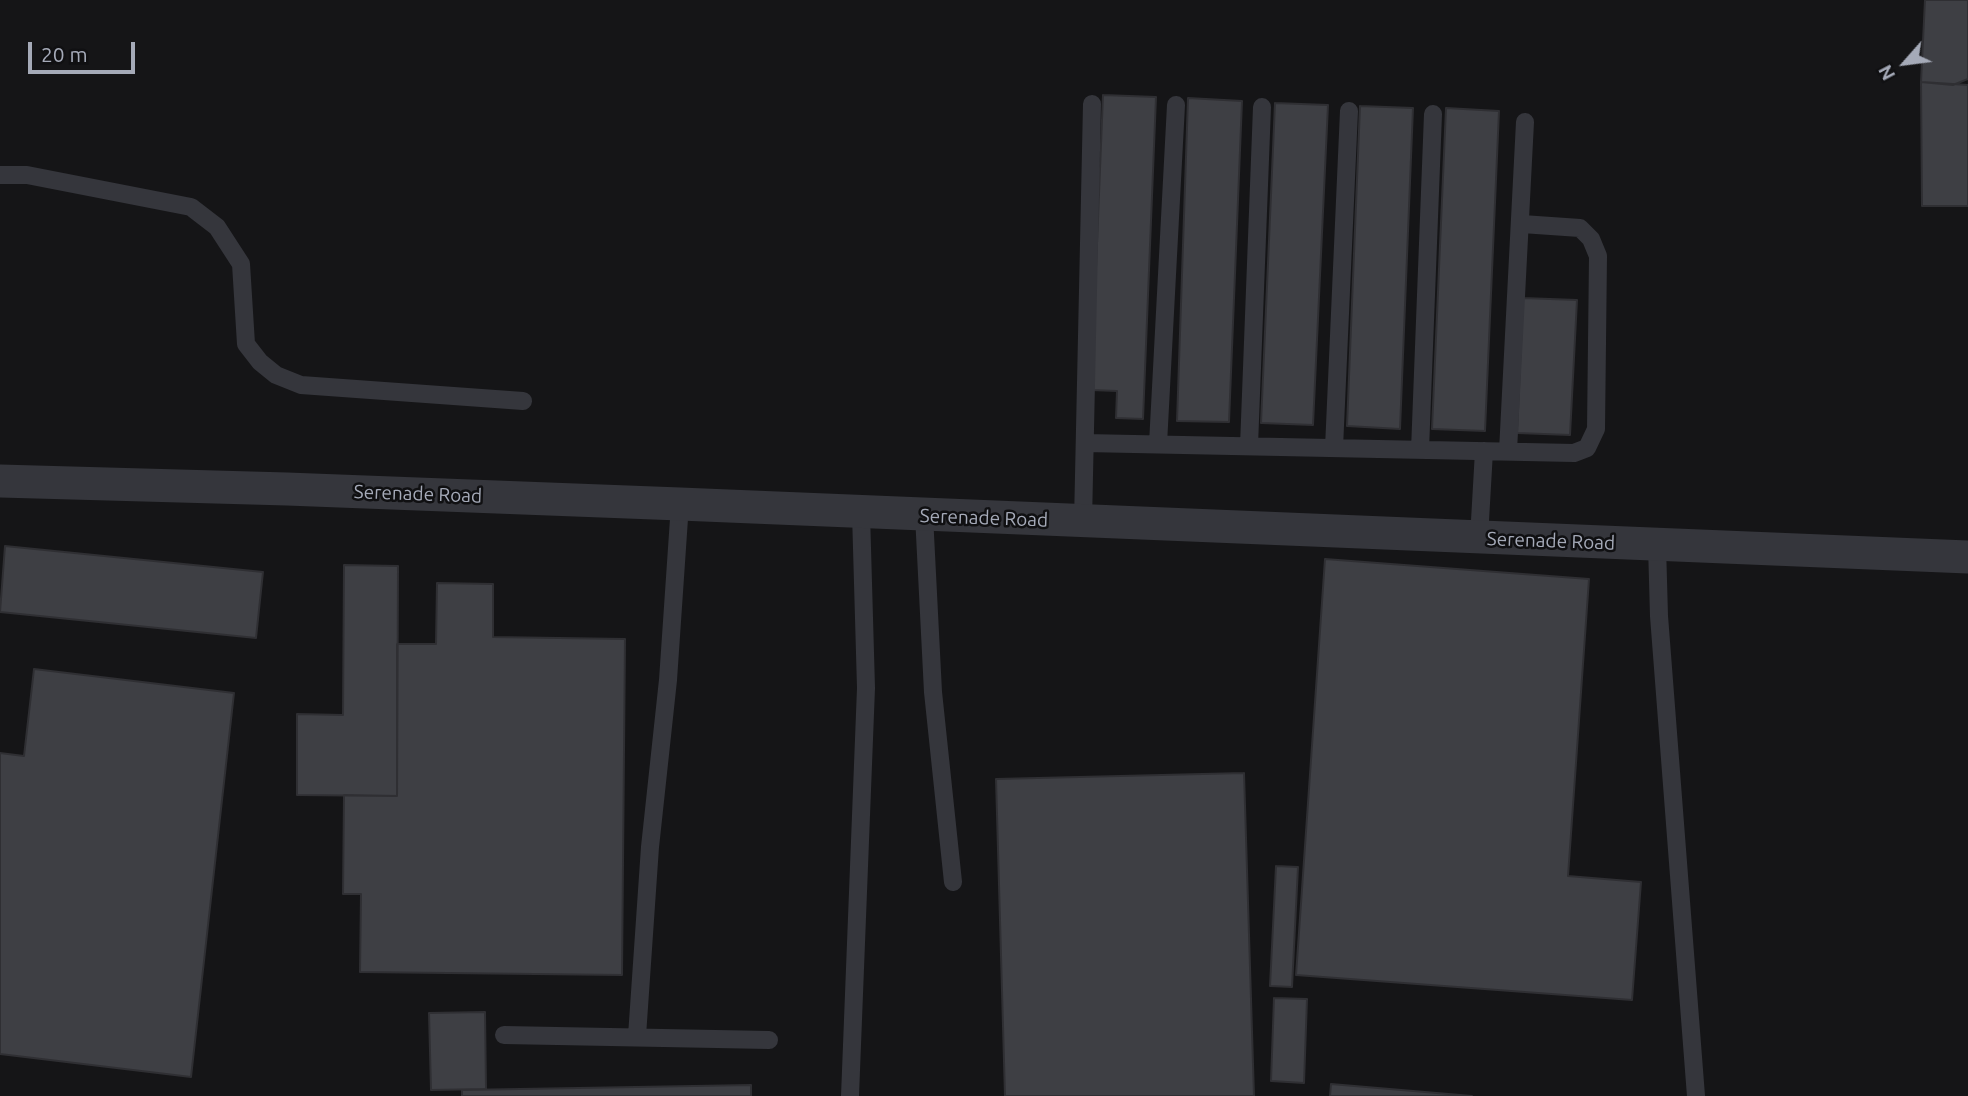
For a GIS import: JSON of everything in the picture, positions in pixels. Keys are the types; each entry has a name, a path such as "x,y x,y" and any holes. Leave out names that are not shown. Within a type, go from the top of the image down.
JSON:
{"street":[{"name":"Serenade Road","path":"0,481 680,504 1968,557"}],"lane":[{"path":"1083,522 1092,104"},
{"path":"1158,444 1176,105"},
{"path":"1249,446 1262,107"},
{"path":"1334,448 1349,111"},
{"path":"1420,450 1433,114"},
{"path":"1508,451 1522,224 1525,122"},
{"path":"0,175 27,176 191,207 217,227 241,264 246,344 260,362 276,375 301,385 523,401"},
{"path":"1085,443 1574,453 1587,447 1596,429 1598,256 1591,239 1580,228 1522,224"},
{"path":"1479,538 1484,451"},
{"path":"637,1036 650,847 668,680 680,504"},
{"path":"850,1096 866,688 861,513"},
{"path":"924,515 933,692 953,883"},
{"path":"1657,545 1658,616 1696,1096"},
{"path":"504,1035 769,1040"}],"building":[{"path":"1925,0 1968,0 1968,79 1953,85 1921,82"},
{"path":"1921,82 1968,85 1968,206 1922,206"},
{"path":"1103,95 1156,97 1143,419 1116,418 1117,391 1091,390"},
{"path":"1188,98 1242,101 1229,422 1177,421"},
{"path":"1275,103 1328,105 1313,425 1261,423"},
{"path":"1360,106 1413,108 1400,429 1347,426"},
{"path":"1446,108 1499,111 1485,431 1432,429"},
{"path":"1523,298 1577,300 1570,435 1517,433"},
{"path":"5,546 263,572 256,638 0,612"},
{"path":"1325,559 1589,579 1568,876 1641,882 1632,1000 1296,975"},
{"path":"344,565 398,566 397,796 297,795 297,714 343,715"},
{"path":"437,583 493,584 493,637 625,639 622,975 360,972 361,894 343,894 344,795 397,796 397,644 436,644"},
{"path":"34,669 234,693 191,1077 0,1054 0,753 24,756"},
{"path":"1244,773 1254,1096 1005,1096 996,779"},
{"path":"1276,866 1298,867 1292,987 1270,986"},
{"path":"1274,998 1307,999 1304,1083 1271,1081"},
{"path":"485,1012 486,1089 431,1090 429,1013"},
{"path":"1331,1084 1472,1096 1330,1096"},
{"path":"751,1085 751,1096 462,1096 462,1090"}]}
